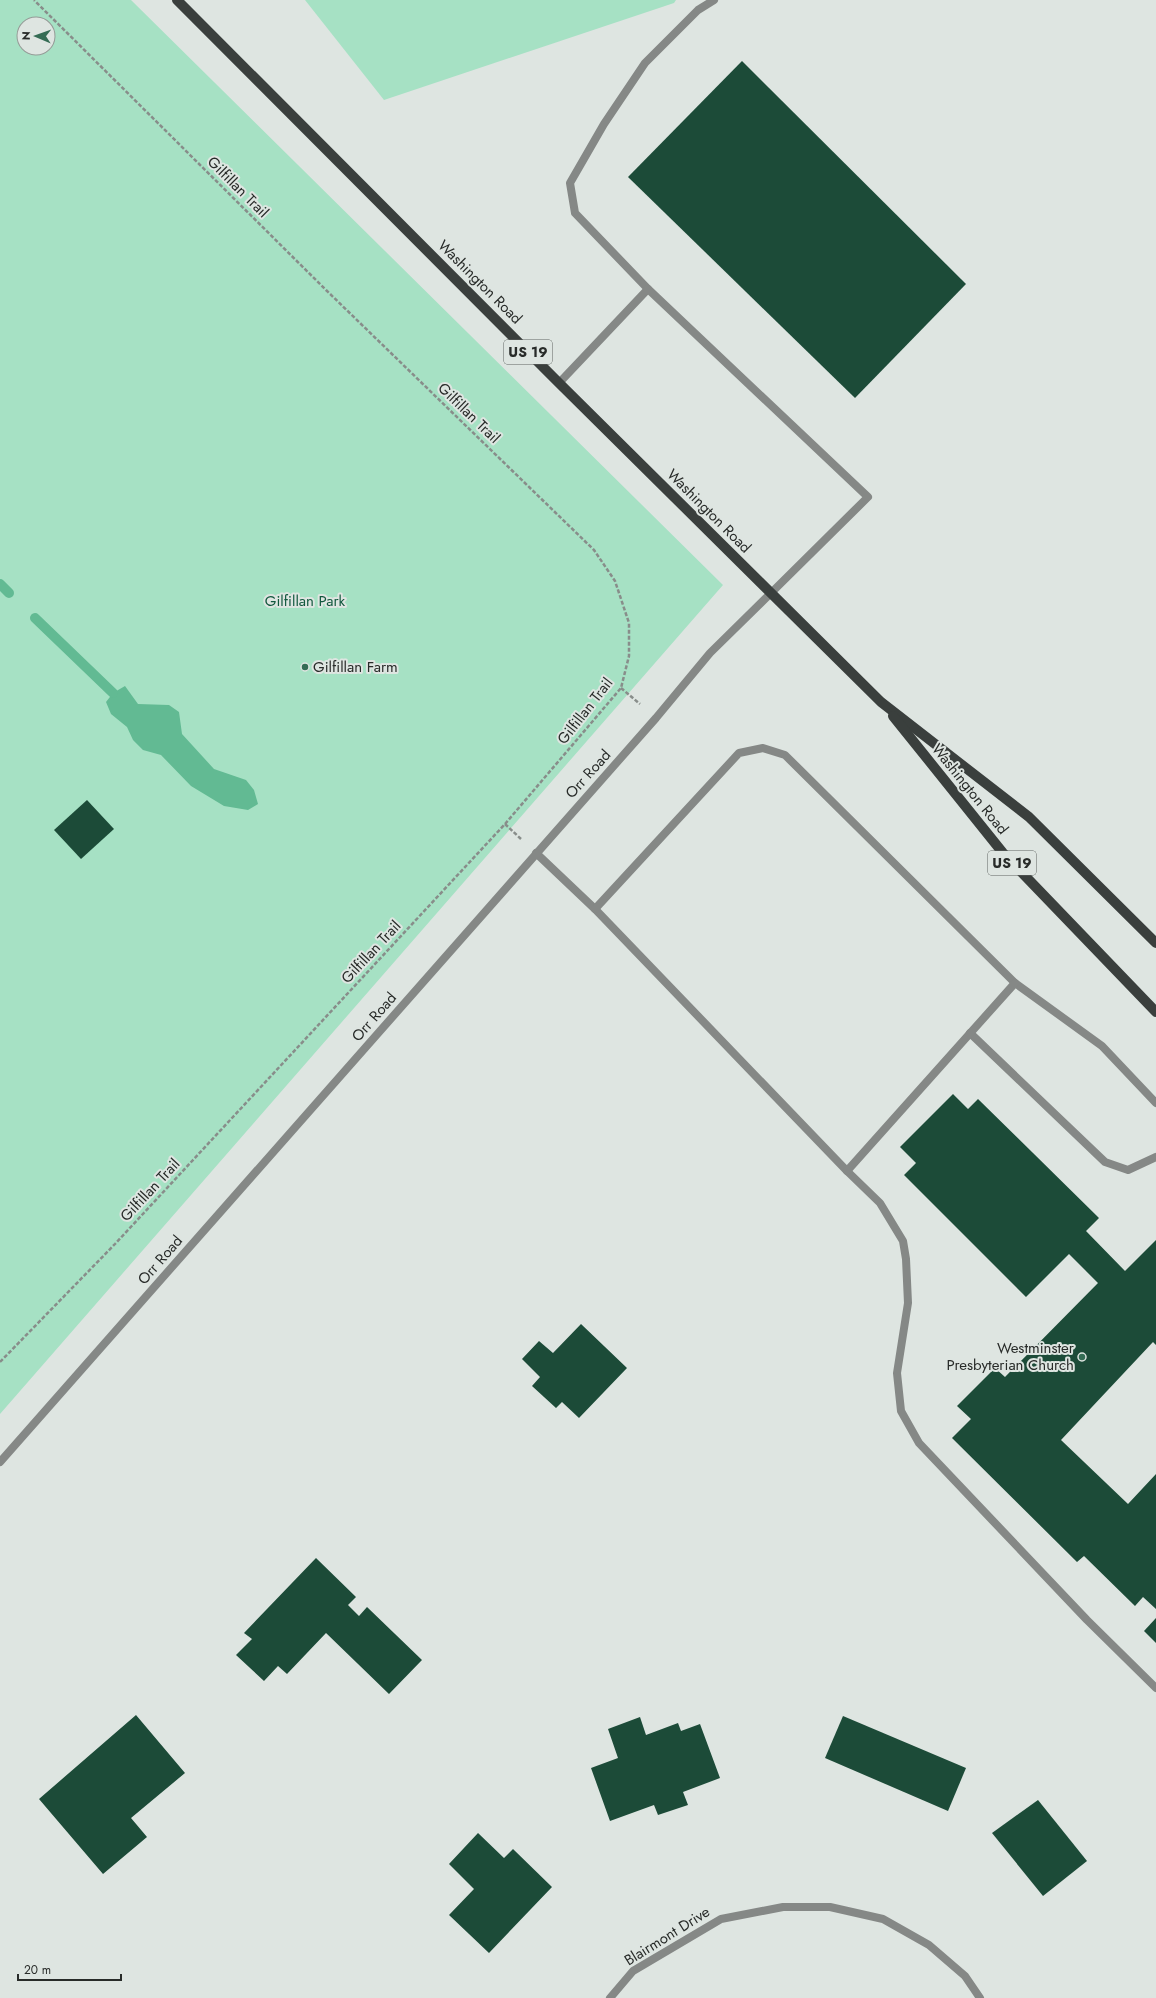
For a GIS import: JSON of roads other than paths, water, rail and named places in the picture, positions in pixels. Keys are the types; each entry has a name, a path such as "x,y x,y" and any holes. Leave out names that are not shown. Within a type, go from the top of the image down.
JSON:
{"main road":[{"name":"Washington Road","path":"177,0 559,383 881,702 1003,853 1156,1012"},
{"name":"Washington Road","path":"881,702 1029,817 1156,943"}],"street":[{"path":"559,383 648,289 575,213 570,183 604,124 645,63 698,10 714,0"},
{"name":"Orr Road","path":"0,1462 710,654 868,497 648,289"},
{"path":"595,909 739,753 762,748 785,755 1015,983 1102,1046 1156,1103"},
{"path":"536,853 595,909 847,1171 880,1203 903,1241 906,1259 908,1303 897,1373 901,1411 919,1443 1087,1620 1156,1688"},
{"path":"847,1171 1015,983"},
{"path":"970,1033 1105,1162 1128,1170 1156,1157"},
{"name":"Blairmont Drive","path":"610,1998 633,1971 721,1919 783,1907 830,1907 883,1919 929,1945 965,1976 980,1998"}],"waterway":[{"path":"0,584 9,593"},
{"path":"35,618 113,693"}],"place":[{"name":"Gilfillan Farm","path":"305,667"},
{"name":"Westminster Presbyterian Church","path":"1082,1357"}],"park label":[{"name":"Gilfillan Park","path":"305,601"}]}
